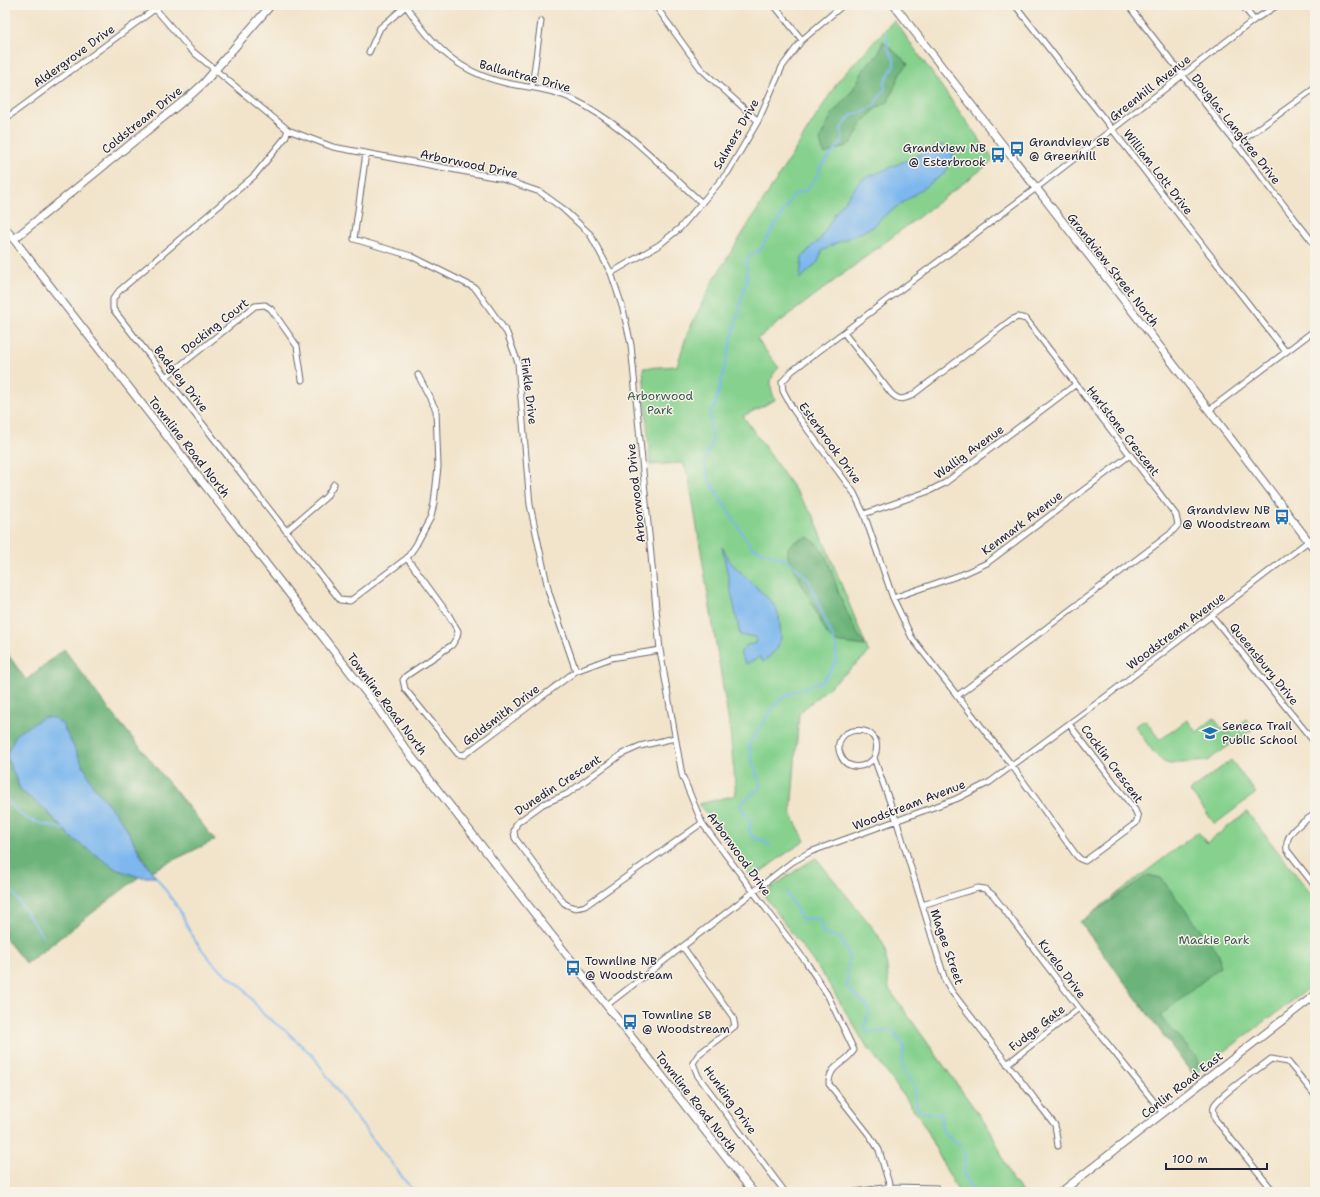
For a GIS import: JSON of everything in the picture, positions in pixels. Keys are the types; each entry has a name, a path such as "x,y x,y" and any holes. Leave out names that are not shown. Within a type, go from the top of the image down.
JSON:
{"street":[{"name":"Coldstream Drive","path":"14,239 192,94 215,71 271,5"},
{"path":"369,52 380,28 407,5"},
{"name":"Ballantrae Drive","path":"407,5 442,52 463,68 487,78 532,87 574,99 617,126 702,203"},
{"path":"655,5 701,68 758,121"},
{"path":"774,5 802,40"},
{"name":"Salmers Drive","path":"611,273 659,245 680,228 702,203 728,172 758,121 782,67 802,40 843,5"},
{"name":"Grandview Street North","path":"894,5 1035,189 1209,410 1315,550"},
{"name":"William Lott Drive","path":"1015,5 1286,352"},
{"name":"Douglas Langtree Drive","path":"1128,5 1315,245"},
{"path":"1242,5 1254,20"},
{"name":"Greenhill Avenue","path":"1035,189 1254,20 1278,5"},
{"name":"Arborwood Drive","path":"153,7 191,50 288,130 333,147 499,178 540,192 562,208 590,234 611,273 624,309 631,345 660,650 682,775 702,823 810,968 827,994 854,1050 851,1055 832,1069 829,1076 829,1084 870,1136 879,1150 890,1187"},
{"name":"Aldergrove Drive","path":"5,119 153,7"},
{"path":"532,87 541,21"},
{"path":"1236,145 1305,93 1315,88"},
{"name":"Badgley Drive","path":"288,130 285,138 254,176 119,291 113,299 113,308 340,600 344,602 350,601 407,558"},
{"name":"Finkle Drive","path":"366,153 354,239 411,256 475,288 507,333 518,363 530,505 549,593 576,671"},
{"name":"Esterbrook Drive","path":"1013,767 912,638 894,598 864,514 847,483 794,412 783,391 782,382 792,371 1035,189"},
{"name":"Townline Road North","path":"5,228 375,704 404,747 753,1192"},
{"name":"Docking Court","path":"167,376 255,306 265,305 271,309 297,346 302,380"},
{"name":"Harlstone Crescent","path":"844,333 891,393 896,398 901,399 911,396 1011,320 1022,318 1032,327 1176,515 1178,525 1175,530 957,696"},
{"path":"1209,410 1315,330"},
{"path":"407,558 416,545 431,516 438,467 436,410 418,375"},
{"name":"Wallig Avenue","path":"864,514 892,506 941,485 1075,385"},
{"name":"Kenmark Avenue","path":"894,598 963,574 987,562 1130,455"},
{"path":"286,531 326,497 334,484"},
{"path":"1309,541 1315,536"},
{"name":"Woodstream Avenue","path":"606,1005 754,893 792,862 810,852 897,822 956,799 990,782 1013,767 1309,541"},
{"name":"Goldsmith Drive","path":"407,558 448,614 458,631 457,637 452,645 406,676 403,680 405,689 458,754 464,755 576,671 612,658 660,650"},
{"name":"Queensbury Drive","path":"1212,616 1315,744"},
{"name":"Cocklin Crescent","path":"1013,767 1080,860 1086,861 1136,823 1138,817 1135,810 1069,724"},
{"path":"861,730 867,732 875,740 876,752 874,758 865,765 858,767 852,766 842,758 839,752 841,740 849,731 861,730"},
{"name":"Dunedin Crescent","path":"675,738 640,746 622,754 567,794 543,804 517,823 514,831 516,838 564,902 572,908 577,908 585,906 702,823"},
{"name":"Magee Street","path":"874,758 897,822 945,980 952,992 1055,1125 1058,1146"},
{"path":"1315,814 1292,831 1286,843 1287,850 1315,886"},
{"name":"Kurelo Drive","path":"922,905 978,888 985,889 993,895 1079,1008 1163,1113"},
{"name":"Hunking Drive","path":"683,947 733,1017 735,1026 699,1054 693,1063 698,1076 785,1192"},
{"name":"Conlin Road East","path":"1061,1192 1315,995"},
{"name":"Fudge Gate","path":"1007,1064 1079,1008"},
{"path":"1274,1192 1215,1118 1213,1107 1217,1101 1271,1059 1288,1062 1315,1095"},
{"path":"855,1192 890,1187 937,1188"}],"green space":[{"name":"Arborwood Park","path":"894,20 994,160 757,339 779,368 775,371 771,383 775,400 743,416 814,517 869,653 799,713 791,813 805,841 752,878 699,804 736,795 730,730 689,478 683,463 650,465 643,368 677,366 687,334 714,279 839,80"},
{"path":"883,41 908,64 900,74 888,102 875,109 862,124 853,141 846,146 825,154 822,149 820,139 832,114 852,91 867,64 878,55"},
{"path":"807,537 814,541 824,553 847,612 865,646 835,642 827,634 788,557 788,548 794,542"},
{"path":"64,649 101,699 215,840 151,871 124,824 94,787 62,724 17,734 7,754 21,791 44,808 63,829 116,869 139,877 26,964 5,938 5,650 26,680"},
{"path":"1214,718 1226,735 1246,719 1253,729 1207,761 1169,764 1162,761 1154,753 1135,726 1145,720 1160,740 1187,720 1197,732"},
{"path":"1231,760 1256,793 1215,824 1190,791"},
{"name":"Mackie Park","path":"1247,812 1315,899 1315,984 1193,1075 1080,922 1198,832 1207,843"},
{"path":"816,858 877,933 885,948 889,989 992,1133 1012,1180 1022,1192 959,1192 920,1118 862,1039 826,979 763,894"},
{"path":"1148,875 1161,878 1219,954 1220,967 1160,1016 1197,1058 1198,1063 1193,1075 1080,922"}],"water":[{"path":"942,145 953,150 953,158 945,173 885,215 873,227 822,251 818,262 800,279 802,258 811,247 820,240 835,213 861,180"},
{"path":"722,547 731,563 773,603 779,616 781,638 777,649 763,662 760,657 746,664 740,653 747,645 755,644 756,637 740,635"},
{"path":"44,717 54,718 62,724 94,787 124,824 144,861 156,877 139,877 116,869 73,839 44,808 21,791 7,754 16,734"}],"waterway":[{"path":"770,846 766,842 752,837 749,831 751,823 741,808 742,803 759,789 760,783 750,755 749,744 777,702 789,694 822,681 836,662 836,646 809,580 790,562 751,547 711,484 705,466 706,454 711,448 712,439 710,430 711,411 715,406 747,278 746,260 760,250 795,194 806,190 817,176 821,166 843,141 841,128 853,114 864,112 874,105 885,89 884,83 894,65 894,59 888,49 887,34"},
{"path":"5,798 19,813 25,817 37,823 63,829"},
{"path":"156,877 179,909 193,938 213,963 242,987 264,1015 287,1032 314,1057 351,1111 414,1192"},
{"path":"5,881 43,937"},
{"path":"786,892 801,918 817,918 821,923 823,934 840,938 849,954 847,987 867,1006 869,1011 865,1029 869,1032 893,1030 904,1046 902,1060 903,1065 905,1073 916,1088 915,1096 918,1109 925,1113 941,1113 942,1130 949,1138 962,1146 965,1156 964,1173 969,1186 976,1192"}],"place":[{"name":"Grandview SB @ Greenhill","path":"1017,149"},
{"name":"Grandview NB @ Esterbrook","path":"998,155"},
{"name":"Grandview NB @ Woodstream","path":"1282,517"},
{"name":"Seneca Trail Public School","path":"1210,733"},
{"name":"Townline NB @ Woodstream","path":"573,968"},
{"name":"Townline SB @ Woodstream","path":"630,1022"}]}
